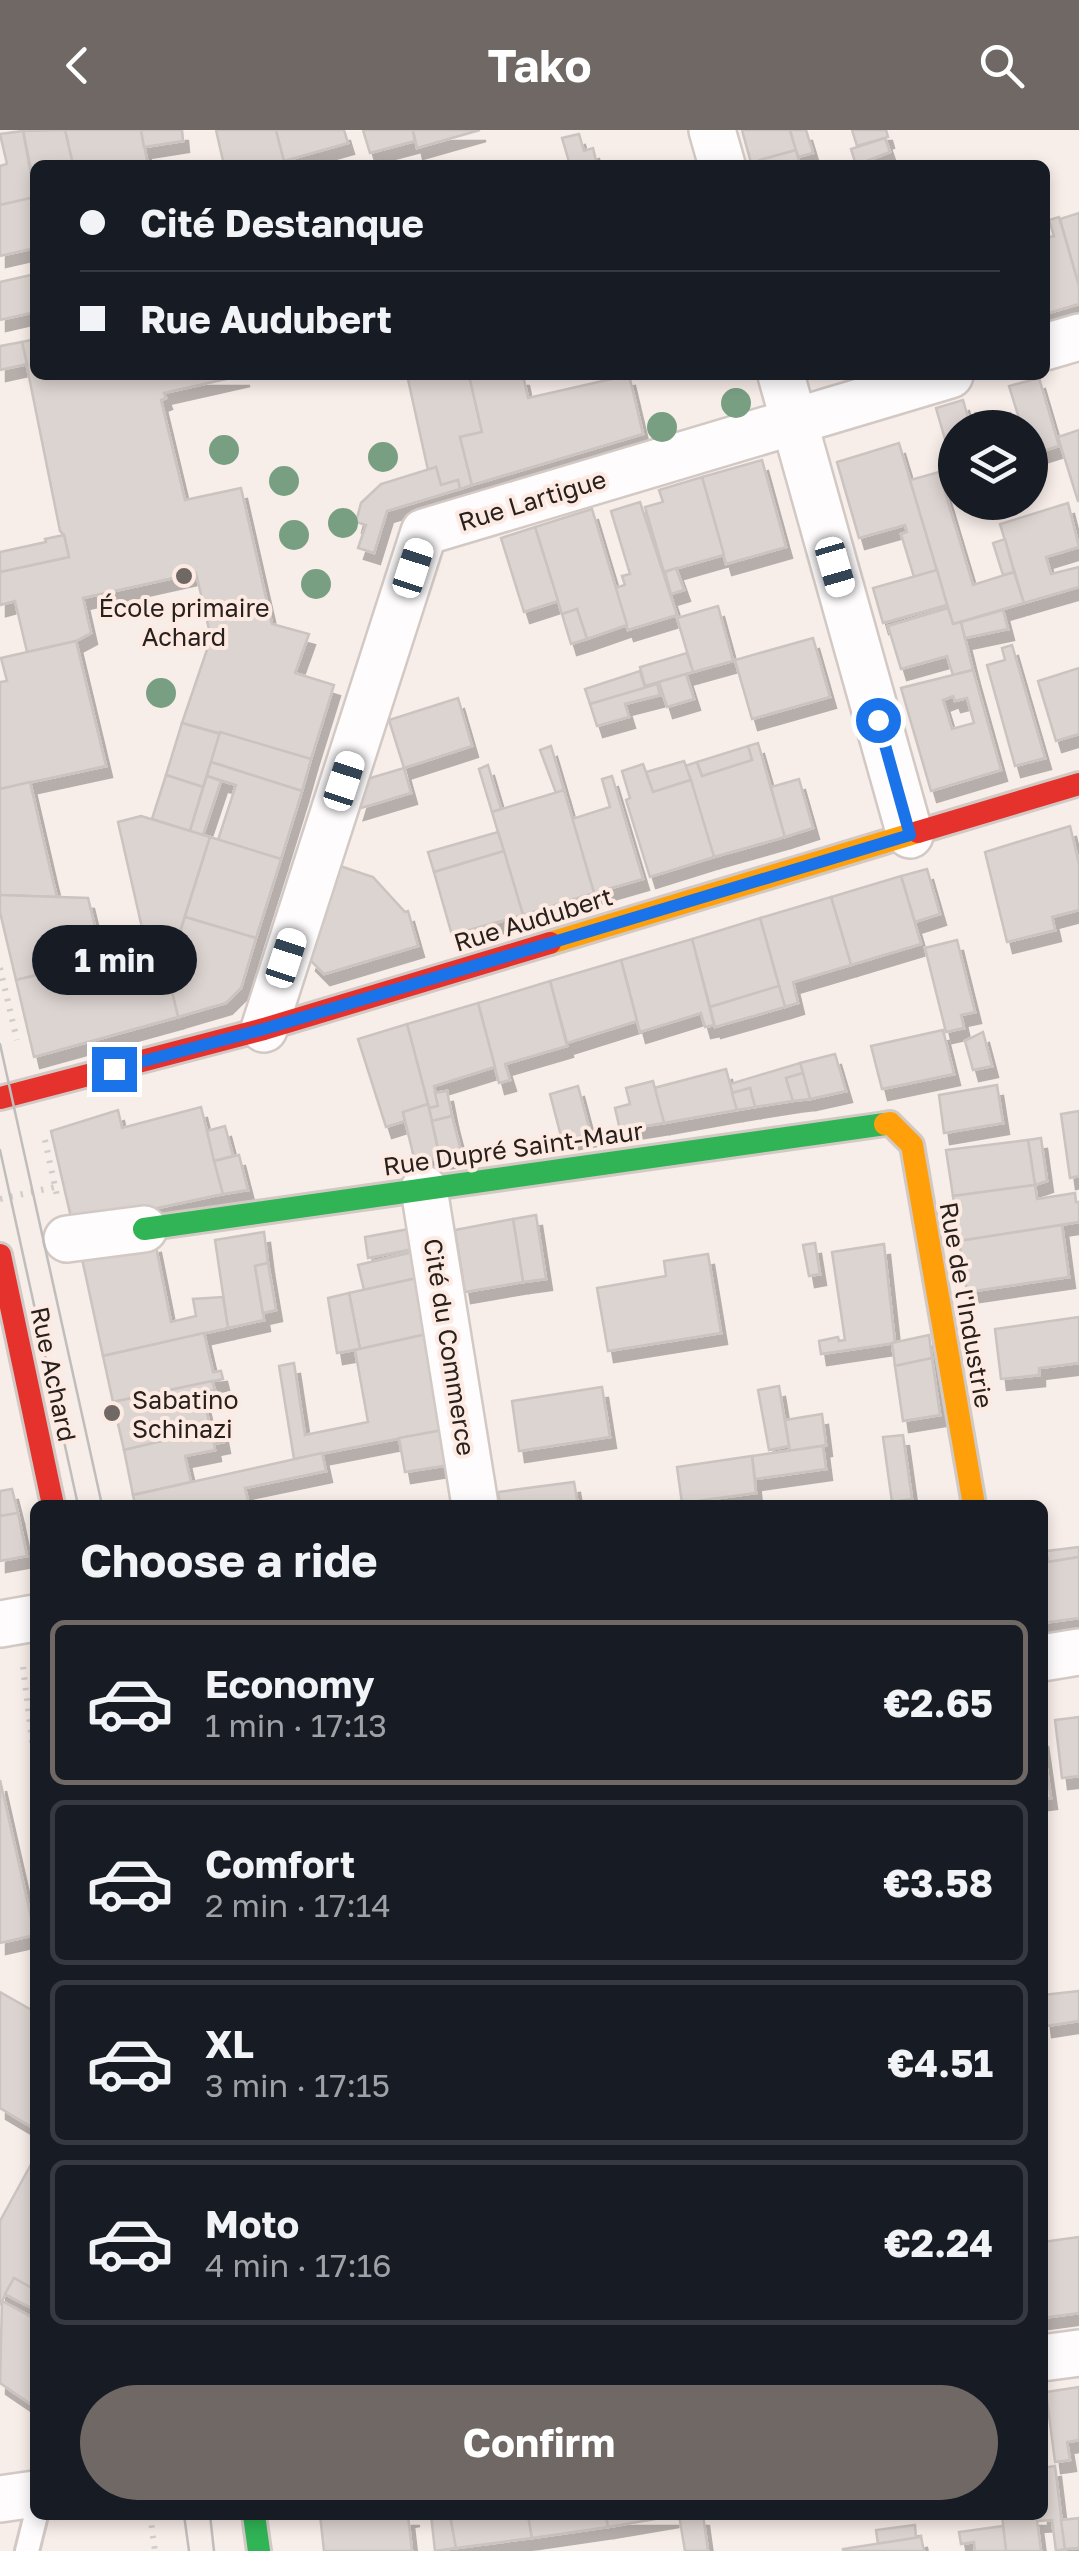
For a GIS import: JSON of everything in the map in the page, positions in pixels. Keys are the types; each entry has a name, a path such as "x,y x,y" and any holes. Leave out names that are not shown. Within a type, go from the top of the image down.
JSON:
{"street":[{"path":"712,130 721,160"},
{"path":"1050,346 1079,337"},
{"path":"782,380 910,835"},
{"path":"794,422 933,380"},
{"name":"Rue Lartigue","path":"264,1029 424,532 794,422"},
{"name":"Rue Audubert","path":"0,1098 264,1029 1079,784"},
{"name":"Rue Dupré Saint-Maur","path":"144,1230 890,1123"},
{"name":"Rue de l'Industrie","path":"890,1123 912,1145 973,1500"},
{"name":"Cité du Commerce","path":"424,1188 474,1500"},
{"path":"68,1240 144,1230"},
{"name":"Rue Achard","path":"0,1255 53,1500"},
{"path":"1048,1657 1079,1652"},
{"path":"1048,2357 1079,2353"},
{"path":"0,2499 30,2495"},
{"path":"255,2520 259,2551"}],"lane":[{"path":"27,2551 35,2520"}],"path":[{"path":"0,968 22,1062 35,1075 46,1110 44,1134 68,1240"},
{"path":"0,1199 55,1187"},
{"path":"16,1621 30,1725"},
{"path":"151,2520 154,2551"}],"building":[{"path":"65,130 141,130 147,160 72,160"},
{"path":"65,130 72,160 30,160 30,164 23,131"},
{"path":"141,130 182,130 183,141 144,147"},
{"path":"216,130 276,130 284,160 223,160"},
{"path":"276,130 344,130 348,143 284,160"},
{"path":"363,130 413,130 415,141 370,153"},
{"path":"413,130 480,130 417,148"},
{"path":"742,130 790,130 796,150 750,160"},
{"path":"790,130 806,130 813,153 798,157"},
{"path":"852,130 886,130 888,137 857,146"},
{"path":"23,131 30,198 0,205 0,166 7,164 0,134"},
{"path":"579,134 584,151 593,148 596,160 569,160 562,138"},
{"path":"885,138 890,152 869,160 854,160 851,149"},
{"path":"796,150 799,160 760,160"},
{"path":"30,198 30,249 0,256 0,205"},
{"path":"1079,213 1079,286 1060,219"},
{"path":"1059,217 1079,286 1079,304 1050,313 1050,237 1054,236 1050,220"},
{"path":"30,275 30,313 0,320 0,282"},
{"path":"30,340 30,380 222,380 164,393 166,398 161,400 185,500 241,488 272,624 309,634 295,673 334,685 311,759 182,723 211,638 196,573 83,598 91,633 76,641 27,652 15,601 0,605 0,572 69,557 60,531 22,342"},
{"path":"22,342 27,364 0,370 0,346"},
{"path":"408,380 470,380 482,432 460,437 472,485 460,489 458,480 441,485 436,467 428,470"},
{"path":"470,380 524,380 528,398 607,380 630,380 643,434 472,485 460,437 482,432"},
{"path":"1040,380 1059,446 1048,449 1048,410 1016,410 1009,386"},
{"path":"963,400 966,410 938,410 938,415 936,408"},
{"path":"1079,430 1079,501 1078,501 1058,437"},
{"path":"899,443 937,570 914,577 901,534 907,532 905,525 859,538 837,462"},
{"path":"762,460 786,547 726,564 702,477"},
{"path":"436,467 441,485 458,480 460,489 387,511 374,553 358,548 366,525 356,522 361,503 381,484"},
{"path":"938,472 938,520 953,520 973,585 1014,572 1024,603 953,624 910,480"},
{"path":"702,477 724,555 664,572 645,507 663,502 659,490"},
{"path":"640,502 677,615 628,630 615,588 625,585 622,576 630,574 611,511"},
{"path":"1068,503 1079,547 1046,557 1051,574 1079,567 1079,587 1024,603 1000,524 1048,520 1048,509"},
{"path":"592,509 627,625 587,639 577,609 562,614 535,527"},
{"path":"535,527 558,601 524,612 501,538"},
{"path":"64,535 69,557 0,572 0,552"},
{"path":"1005,539 1014,572 1003,575 993,543"},
{"path":"676,568 684,590 671,594 665,572"},
{"path":"937,570 947,605 883,623 873,588"},
{"path":"718,606 733,661 693,672 677,618"},
{"path":"948,608 953,624 961,622 973,670 953,675 947,656 901,669 888,626"},
{"path":"577,609 587,639 571,644 562,614"},
{"path":"1003,610 1008,629 965,638 961,622"},
{"path":"813,638 830,697 752,719 735,660"},
{"path":"76,641 106,766 0,789 0,682 7,681 1,658"},
{"path":"1012,645 1045,758 1015,766 987,665 1005,660 1002,648"},
{"path":"687,653 693,672 645,686 640,667"},
{"path":"1079,668 1079,734 1056,741 1038,681"},
{"path":"973,670 1001,770 931,791 901,688","holes":["953,696 955,701 967,698 974,723 952,729 943,700"]},
{"path":"640,671 645,688 590,704 585,689"},
{"path":"686,674 694,699 667,707 659,682"},
{"path":"657,684 660,695 625,704 629,717 597,726 590,704"},
{"path":"458,698 472,746 404,768 389,720"},
{"path":"182,723 220,734 203,787 166,775"},
{"path":"220,732 311,759 302,791 211,762"},
{"path":"758,743 785,837 714,857 685,766 697,762 702,776 752,760 748,746"},
{"path":"551,746 564,790 556,793 540,750"},
{"path":"748,746 752,760 702,776 697,762"},
{"path":"684,761 691,780 653,792 646,772"},
{"path":"211,762 302,791 281,859 218,840 236,785 207,776"},
{"path":"643,764 653,792 691,780 714,857 650,877 626,800 630,798 622,771"},
{"path":"488,765 501,809 492,812 479,769"},
{"path":"404,768 411,793 358,809 367,779"},
{"path":"166,775 203,787 190,831 152,819"},
{"path":"207,776 221,781 203,835 190,831"},
{"path":"612,776 643,879 594,893 572,819 610,807 602,779"},
{"path":"799,779 813,828 785,837 771,787"},
{"path":"30,782 57,897 0,895 0,789"},
{"path":"564,790 594,893 523,915 492,812"},
{"path":"141,816 210,837 177,941 147,950 118,822"},
{"path":"1070,826 1079,864 1079,910 1052,917 1055,930 1007,942 985,852"},
{"path":"498,832 504,851 434,872 428,852"},
{"path":"210,837 281,859 256,938 185,917"},
{"path":"504,851 523,915 452,935 434,872"},
{"path":"340,866 373,877 408,911 418,946 324,974 310,960"},
{"path":"927,869 940,914 915,922 901,876"},
{"path":"901,876 921,944 851,965 831,897"},
{"path":"0,895 88,898 103,959 16,980 0,912"},
{"path":"831,897 851,965 793,982 798,1003 785,1007 760,918"},
{"path":"185,917 256,938 241,988 226,1003 178,1017 161,944 177,941"},
{"path":"760,918 779,986 710,1007 692,939"},
{"path":"692,939 714,1025 705,1027 701,1013 640,1032 621,960"},
{"path":"957,940 975,1012 961,1015 964,1028 946,1032 925,948"},
{"path":"161,946 178,1017 34,1057 16,980"},
{"path":"621,960 637,1021 567,1043 550,981"},
{"path":"550,981 567,1046 505,1064 510,1080 499,1083 478,1003"},
{"path":"779,986 785,1007 715,1027 710,1007"},
{"path":"478,1003 495,1067 434,1086 438,1106 429,1108 407,1024"},
{"path":"407,1024 428,1104 403,1112 405,1121 386,1127 358,1039"},
{"path":"943,1030 954,1074 882,1089 871,1046"},
{"path":"983,1032 992,1066 973,1070 965,1041"},
{"path":"835,1054 846,1091 810,1099 800,1063"},
{"path":"800,1063 803,1073 786,1078 793,1101 755,1107 750,1088 732,1093 730,1084"},
{"path":"726,1069 737,1110 664,1123 654,1088"},
{"path":"803,1073 810,1099 793,1101 786,1078"},
{"path":"653,1081 664,1123 620,1130 615,1108 630,1104 626,1088"},
{"path":"997,1085 1003,1123 944,1133 939,1095"},
{"path":"578,1086 591,1135 562,1140 550,1094"},
{"path":"750,1088 755,1107 737,1110 732,1093"},
{"path":"447,1091 452,1116 432,1121 429,1108 438,1106 435,1093"},
{"path":"428,1104 440,1158 415,1162 403,1112"},
{"path":"201,1107 223,1194 73,1226 51,1131 118,1110 122,1128"},
{"path":"1079,1111 1079,1176 1070,1178 1061,1114"},
{"path":"452,1116 462,1155 440,1158 432,1121"},
{"path":"225,1126 233,1156 214,1161 207,1131"},
{"path":"1041,1138 1047,1181 1035,1185 1028,1140"},
{"path":"1028,1140 1035,1185 953,1196 946,1150"},
{"path":"239,1155 248,1190 223,1194 214,1161"},
{"path":"1035,1185 1037,1199 1075,1193 1079,1222 959,1241 953,1196"},
{"path":"536,1215 546,1279 523,1282 513,1219"},
{"path":"513,1219 523,1282 465,1292 455,1230"},
{"path":"1062,1225 1069,1277 967,1292 959,1241"},
{"path":"409,1229 413,1249 368,1258 365,1237"},
{"path":"264,1232 268,1263 255,1266 264,1320 228,1328 215,1240"},
{"path":"155,1242 171,1322 196,1316 193,1299 223,1297 228,1328 103,1356 81,1254"},
{"path":"815,1243 820,1274 809,1276 803,1245"},
{"path":"884,1244 895,1343 821,1354 819,1341 838,1337 839,1341 845,1340 832,1252"},
{"path":"413,1252 417,1278 364,1290 358,1265"},
{"path":"708,1254 721,1333 608,1351 597,1288 666,1276 664,1261"},
{"path":"268,1263 276,1310 263,1313 255,1266"},
{"path":"417,1278 427,1334 360,1349 349,1293"},
{"path":"349,1293 360,1349 337,1353 328,1298"},
{"path":"1079,1317 1079,1363 1039,1368 1039,1375 1001,1379 995,1329"},
{"path":"204,1333 213,1372 221,1371 223,1379 113,1402 103,1356"},
{"path":"427,1334 443,1430 294,1459 279,1366 294,1363 305,1435 368,1422 355,1350"},
{"path":"929,1335 932,1358 895,1366 892,1343"},
{"path":"932,1358 940,1415 903,1421 895,1366"},
{"path":"212,1381 215,1390 202,1392 211,1430 124,1450 113,1402"},
{"path":"779,1386 789,1446 769,1450 758,1390"},
{"path":"602,1387 610,1437 519,1451 512,1401"},
{"path":"822,1414 826,1445 790,1451 785,1420"},
{"path":"221,1427 224,1442 214,1444 215,1450 185,1456 191,1482 133,1495 124,1450"},
{"path":"443,1430 449,1465 405,1472 399,1438"},
{"path":"903,1435 912,1499 892,1500 883,1437"},
{"path":"823,1446 826,1469 755,1479 752,1456"},
{"path":"322,1453 326,1471 245,1488 248,1500 134,1500 133,1495"},
{"path":"752,1456 756,1493 682,1500 677,1467"},
{"path":"574,1482 577,1500 499,1500 498,1492"},
{"path":"12,1489 18,1513 0,1516 0,1491"},
{"path":"18,1513 27,1556 0,1561 0,1516"},
{"path":"1079,1547 1079,1557 1048,1562 1048,1551"},
{"path":"1079,1557 1079,1618 1048,1622 1048,1562"},
{"path":"1079,1717 1079,1776 1062,1778 1055,1720"},
{"path":"0,1780 30,1913 30,1936 0,1943"},
{"path":"1079,1991 1079,2021 1048,2026 1048,1994"},
{"path":"0,1992 30,2009 30,2126 0,2108"},
{"path":"30,2166 30,2287 14,2278 0,2305 0,2221"},
{"path":"1079,2237 1079,2313 1048,2317 1048,2241"},
{"path":"14,2278 30,2287 30,2307 5,2294"},
{"path":"2,2301 30,2316 30,2404 0,2383"},
{"path":"1079,2387 1079,2440 1067,2442 1070,2460 1055,2462 1048,2392"},
{"path":"1055,2466 1065,2549 1056,2551 1052,2520 1037,2521 1041,2551 1006,2551 1003,2520 1048,2520 1048,2467"},
{"path":"1079,2518 1079,2548 1065,2549 1061,2520"},
{"path":"321,2520 408,2520 412,2551 324,2551"},
{"path":"432,2520 451,2520 456,2548 435,2551"},
{"path":"451,2520 529,2520 532,2538 456,2548"},
{"path":"529,2520 607,2520 608,2527 532,2538"},
{"path":"607,2520 649,2520 608,2527"},
{"path":"680,2520 704,2520 708,2551 685,2551"},
{"path":"915,2525 916,2538 878,2544 876,2530"},
{"path":"1003,2526 1006,2551 975,2551 974,2542 961,2544 959,2532"},
{"path":"921,2537 924,2551 843,2551 843,2549"}],"tram line":[{"path":"0,1044 101,1500"},
{"path":"0,1150 77,1500"},
{"path":"185,2520 189,2551"},
{"path":"211,2520 214,2551"}],"traffic: fast":[{"path":"144,1229 885,1124"},
{"path":"255,2520 259,2551"}],"traffic: slow":[{"path":"550,943 918,832"},
{"path":"885,1124 890,1123 912,1145 973,1500"}],"traffic: jam":[{"path":"918,832 1079,784"},
{"path":"0,1098 264,1029 550,943"},
{"path":"0,1255 52,1500"}],"place":[{"name":"École primaire Achard","path":"184,576"},
{"name":"Sabatino Schinazi","path":"112,1413"}],"route":[{"path":"114,1069 264,1029 910,835 878,720"}]}
